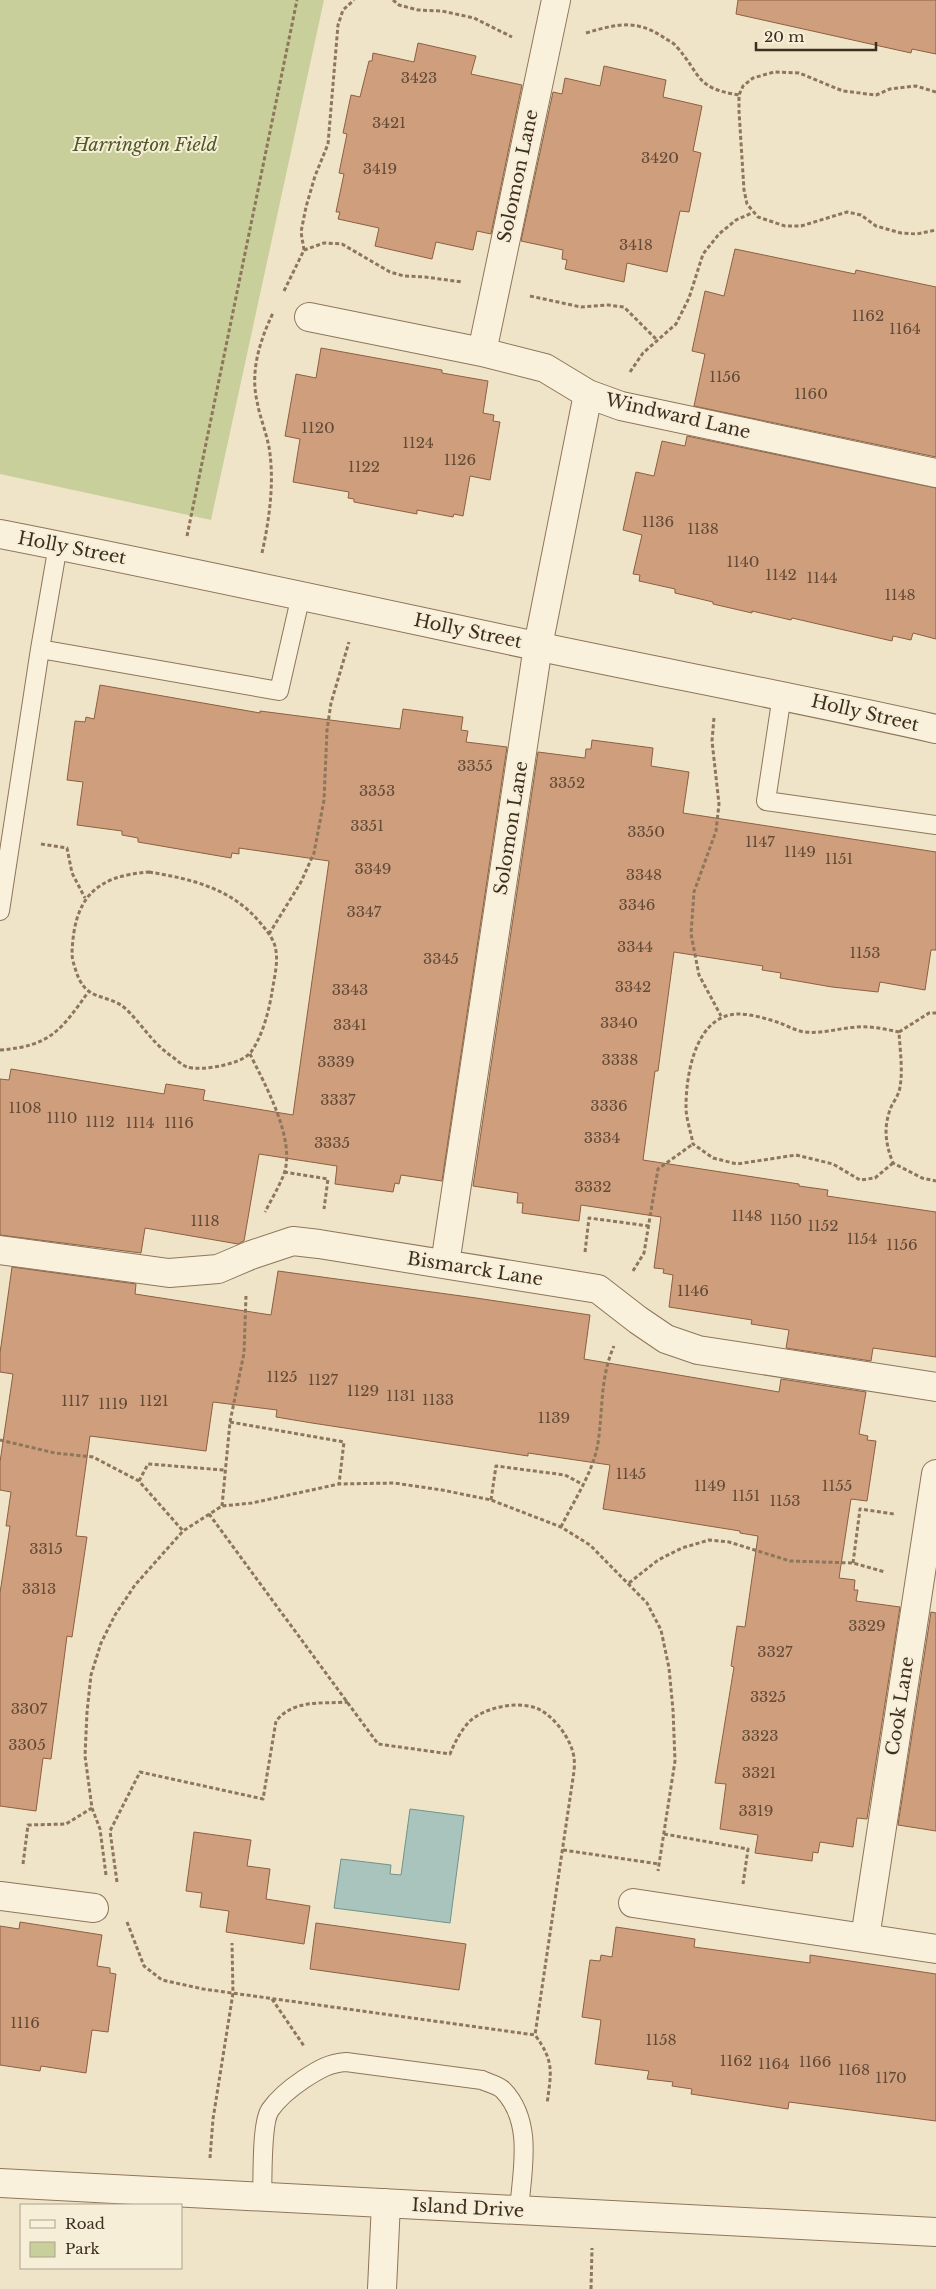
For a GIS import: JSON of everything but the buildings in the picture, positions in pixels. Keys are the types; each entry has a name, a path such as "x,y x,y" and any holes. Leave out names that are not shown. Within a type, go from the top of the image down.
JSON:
{"street":[{"name":"Solomon Lane","path":"482,352 556,0"},
{"name":"Windward Lane","path":"309,317 482,352 544,368 588,394 621,406 936,473"},
{"name":"Solomon Lane","path":"445,1264 538,646 588,394"},
{"name":"Holly Street","path":"0,534 782,695 936,729"},
{"name":"Bismarck Lane","path":"0,1250 169,1273 218,1269 251,1255 293,1241 319,1244 598,1289 666,1339 698,1350 936,1387"},
{"name":"Cook Lane","path":"865,1938 936,1474"},
{"path":"10,1897 94,1908"},
{"path":"643,1905 936,1949"},
{"name":"Island Drive","path":"0,2183 936,2232"},
{"path":"382,2289 386,2203"}],"lane":[{"path":"0,912 40,649 58,545"},
{"path":"40,649 279,691 300,595"},
{"path":"782,695 766,801 936,825"},
{"path":"262,2197 265,2127 269,2111 292,2086 320,2068 334,2062 346,2062 482,2080 502,2089 517,2109 522,2125 524,2142 520,2210"}],"path":[{"path":"181,570 297,0"},
{"path":"304,250 301,232 306,207 315,176 328,144 338,24 343,10 354,0"},
{"path":"936,92 916,86 890,89 876,95 843,91 799,73 774,72 753,78 743,86 739,95 744,190 747,204 752,213 768,221 785,226 801,226 847,212 861,216 876,226 901,234 917,234 936,230"},
{"path":"621,406 626,378 643,353 676,324 690,298 703,254 719,234 736,220 752,213"},
{"path":"269,934 302,882 314,853 324,800 331,703 357,607"},
{"path":"718,682 712,741 718,813 716,831 694,892 691,934 699,975 721,1016"},
{"path":"11,839 67,848 72,872 85,898"},
{"path":"149,872 202,883 231,896 252,912 269,934 276,950 276,971 271,1000 250,1054 229,1064 206,1069 186,1066 157,1046 126,1008 89,991 80,984 72,956 73,931 85,898 103,883 125,874 149,872"},
{"path":"0,1050 22,1048 52,1037 71,1016 89,991"},
{"path":"893,1163 874,1178 860,1180 833,1164 796,1155 737,1164 714,1158 693,1144 686,1109 688,1080 695,1052 707,1029 721,1016 740,1014 778,1023 802,1032 820,1033 872,1026 899,1032 929,1013 936,1014"},
{"path":"899,1032 902,1071 900,1089 891,1108 886,1127 886,1145 893,1163 922,1178 936,1181"},
{"path":"284,1172 328,1179 319,1244"},
{"path":"580,1286 589,1218 649,1226"},
{"path":"230,1422 344,1442 339,1484"},
{"path":"0,1440 55,1453 93,1457 139,1481 184,1532"},
{"path":"139,1481 148,1464 224,1470"},
{"path":"491,1500 496,1466 565,1475 582,1484"},
{"path":"94,1908 108,1890 100,1829 92,1808 85,1756 87,1712 92,1675 101,1643 115,1615 134,1585 184,1532 222,1506 252,1503 339,1484 394,1483 491,1500 561,1527 590,1545 647,1602 661,1630 669,1668 675,1761 659,1864 643,1905"},
{"path":"853,1563 860,1509 929,1520"},
{"path":"209,1514 378,1744 450,1754 456,1738 471,1721 491,1710 514,1705 536,1708 554,1721 567,1738 574,1758 563,1850 535,2035 544,2048 551,2068 546,2111"},
{"path":"629,1583 658,1560 682,1548 709,1540 729,1542 790,1561 853,1563 920,1581"},
{"path":"118,1889 110,1831 140,1772 263,1800 276,1721 281,1714 301,1704 348,1702"},
{"path":"10,1897 28,1825 66,1824 92,1808"},
{"path":"664,1834 748,1849 738,1919"},
{"path":"563,1850 659,1864"},
{"path":"126,1918 144,1966 162,1980 203,1989 535,2035"},
{"path":"206,2194 214,2119 233,1993 232,1943"},
{"path":"272,1999 320,2068"},
{"path":"591,2289 594,2215"}],"green space":[{"name":"Harrington Field","path":"0,0 324,0 211,520 0,474"}],"water":[{"path":"410,1809 464,1816 450,1923 334,1908 341,1859 391,1865 390,1874 401,1875"}]}
